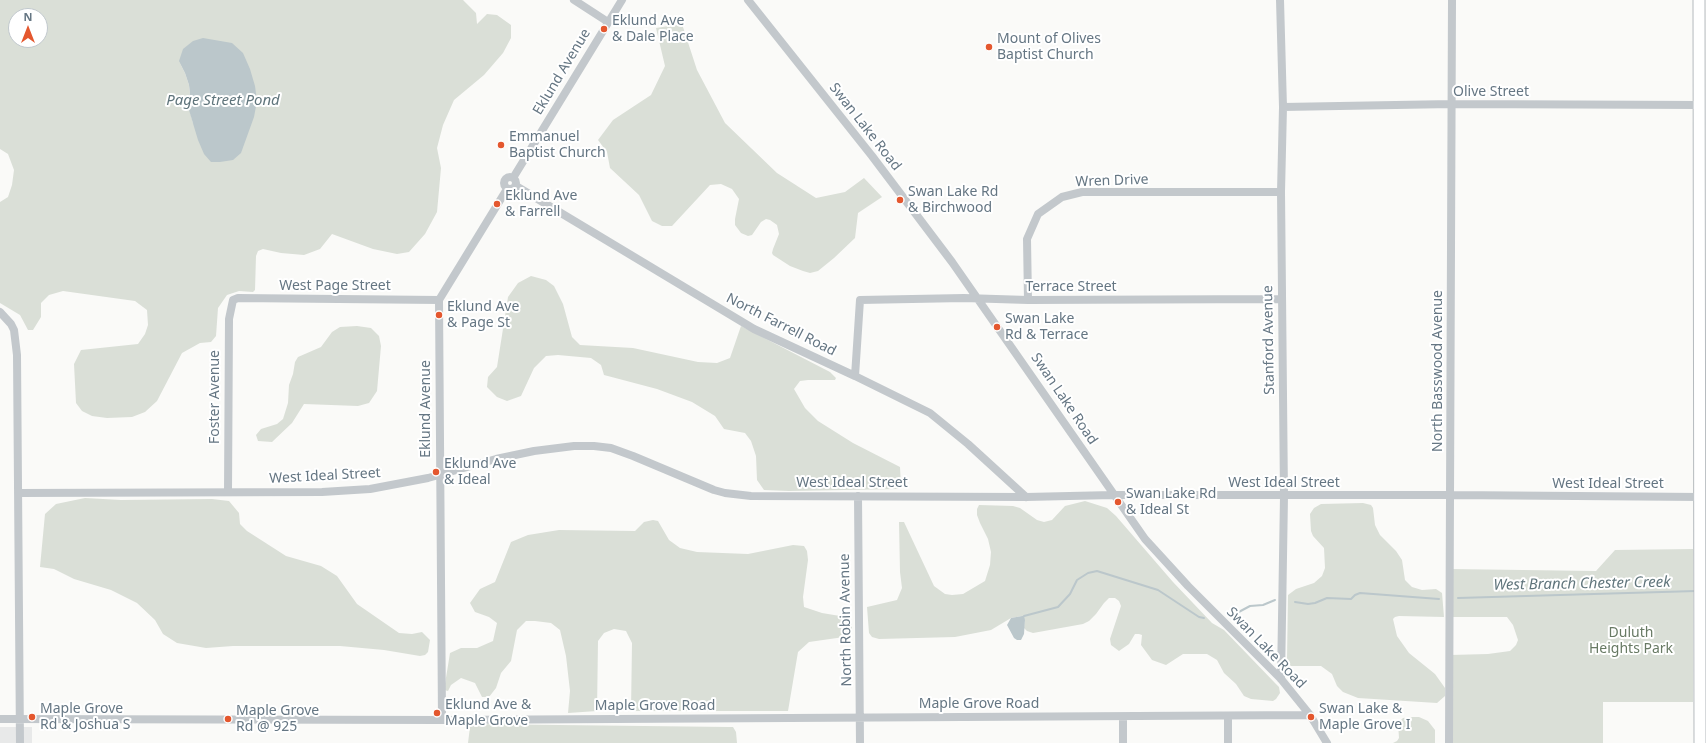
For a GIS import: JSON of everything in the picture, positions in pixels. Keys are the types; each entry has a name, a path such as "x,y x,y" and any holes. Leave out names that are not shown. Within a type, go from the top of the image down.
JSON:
{"main road":[{"path":"1699,0 1700,743"}],"street":[{"path":"574,0 608,22"},
{"name":"Eklund Avenue","path":"514,182 622,0"},
{"name":"Swan Lake Road","path":"748,0 872,156 978,298 1141,534 1188,586 1281,679 1310,715 1327,743"},
{"name":"Stanford Avenue","path":"1280,0 1283,107 1281,298 1284,496 1281,679"},
{"name":"North Basswood Avenue","path":"1449,743 1452,0"},
{"name":"Olive Street","path":"1283,107 1452,104 1699,105"},
{"path":"439,300 507,188 513,189 514,182"},
{"name":"North Farrell Road","path":"514,182 736,319 782,343 855,376 930,413 968,444 1026,497"},
{"name":"Wren Drive","path":"1028,300 1027,239 1038,214 1062,197 1082,192 1281,192"},
{"name":"West Page Street","path":"232,302 238,298 439,300"},
{"name":"Terrace Street","path":"855,376 860,300 978,298 1028,300 1281,298"},
{"name":"Eklund Avenue","path":"439,300 439,475 442,720"},
{"name":"Foster Avenue","path":"228,492 229,319 232,302"},
{"path":"3,314 14,330 17,350 20,743"},
{"name":"West Ideal Street","path":"18,493 352,491 395,486 496,459 534,451 574,446 594,446 611,448 725,493 751,496 1026,497 1114,495 1700,498"},
{"name":"North Robin Avenue","path":"858,496 860,743"},
{"name":"Maple Grove Road","path":"0,719 442,720 1310,715"},
{"path":"1228,716 1228,743"},
{"path":"1123,717 1123,743"}],"shaded area":[{"path":"0,727 32,727 32,743 0,743"}],"green space":[{"path":"0,0 463,0 476,13 477,24 487,14 497,15 511,25 511,38 503,53 484,75 454,100 443,125 437,148 441,168 437,212 425,234 409,252 397,254 373,249 332,234 320,249 304,255 281,253 263,249 258,251 256,256 255,290 253,292 239,291 227,295 218,308 216,336 211,342 200,343 182,353 157,401 145,412 132,417 107,418 92,416 82,411 76,403 74,364 81,350 138,344 145,334 148,325 147,310 135,301 63,291 49,295 41,303 41,317 33,330 28,330 20,315 0,303 0,202 8,197 12,185 14,170 8,154 0,149","holes":["179,61 233,159 227,160 193,123 188,104 190,93 189,85"]},
{"path":"682,24 697,70 725,123 777,173 816,198 845,192 864,178 882,197 858,213 855,238 818,271 810,273 803,271 790,266 773,255 773,249 779,234 777,225 770,220 766,219 761,222 752,235 748,236 741,233 735,225 739,199 732,189 721,184 710,185 672,226 662,226 652,221 639,195 610,168 607,152 598,140 613,120 651,95 665,66 656,28"},
{"path":"531,276 546,280 554,286 563,304 572,337 580,345 633,348 698,362 717,363 730,358 741,326 830,372 836,378 835,380 800,381 794,389 805,408 818,421 853,443 900,467 901,486 899,489 764,490 757,480 756,456 751,441 745,433 724,429 715,416 692,402 657,389 604,375 601,365 591,358 558,355 546,356 534,368 521,396 507,401 497,397 487,387 488,377 497,367 508,297 518,283"},
{"path":"357,326 371,328 379,336 381,346 377,391 369,403 358,406 304,404 292,423 272,442 258,441 256,435 261,429 277,424 283,419 288,403 289,385 295,362 298,357 321,347 332,332 340,327"},
{"path":"85,498 121,500 212,499 229,501 239,513 240,524 247,531 286,556 321,566 337,576 357,604 399,633 412,634 422,632 430,640 428,652 425,655 420,656 384,650 340,646 233,646 206,648 177,643 163,634 155,620 137,603 111,590 74,579 54,569 40,567 45,514 56,504"},
{"path":"1085,501 1107,508 1116,516 1173,582 1212,623 1224,630 1279,687 1280,693 1276,699 1273,701 1251,699 1244,696 1236,684 1224,673 1217,660 1207,654 1183,654 1166,665 1152,660 1141,645 1142,635 1139,634 1135,634 1129,644 1119,651 1111,645 1110,639 1121,606 1119,601 1115,598 1109,598 1089,621 1083,624 1033,633 1024,628 1025,620 1022,616 1011,618 991,630 955,637 879,639 872,637 869,633 867,607 897,600 902,588 900,572 899,522 904,522 934,586 945,594 963,594 985,581 990,565 991,552 988,539 977,515 979,505 1013,506 1020,508 1037,520 1044,522 1052,520 1065,506"},
{"path":"1363,503 1371,505 1373,508 1375,525 1380,535 1396,551 1402,560 1405,580 1412,587 1422,590 1436,589 1442,593 1444,617 1399,616 1393,619 1397,636 1409,653 1435,674 1445,688 1445,696 1437,703 1358,698 1343,692 1337,686 1332,674 1321,666 1291,666 1288,663 1288,595 1296,589 1314,583 1322,576 1325,568 1324,548 1313,536 1311,531 1310,514 1314,508 1321,504"},
{"path":"653,520 658,521 669,540 680,548 697,552 748,554 793,545 804,546 807,551 808,560 803,597 804,607 822,613 840,616 852,622 852,631 851,636 809,642 798,652 788,711 631,711 632,643 626,631 614,629 604,633 598,641 597,711 568,713 570,691 566,656 560,630 551,623 535,621 526,621 517,630 511,661 501,673 496,688 489,697 482,697 475,683 461,678 451,685 448,691 444,690 450,653 461,648 477,648 493,641 497,623 489,617 475,612 470,603 480,589 495,582 511,542 528,535 559,530 635,531 644,522"},
{"name":"Duluth Heights Park","path":"1693,549 1693,702 1603,702 1603,743 1449,743 1450,655 1488,654 1510,651 1516,645 1518,640 1513,625 1507,617 1450,617 1450,569 1596,571 1615,550"},
{"path":"1419,717 1428,721 1435,730 1435,743 1393,743 1399,738 1398,723 1403,718"},
{"path":"474,724 733,727 736,732 737,743 468,743 470,727"}],"water":[{"name":"Page Street Pond","path":"203,38 232,43 243,53 255,86 257,101 254,117 241,153 233,160 211,162 204,154 198,140 189,110 189,85 179,61 183,49 193,41"},
{"path":"1024,616 1025,620 1024,634 1021,640 1017,640 1014,638 1007,625 1011,618"}],"waterway":[{"name":"West Branch Chester Creek","path":"1024,616 1058,607 1070,594 1077,580 1088,573 1097,571 1158,590 1199,617 1204,618"},
{"name":"West Branch Chester Creek","path":"1458,598 1696,591"},
{"name":"West Branch Chester Creek","path":"1295,602 1308,604 1327,598 1351,599 1360,593 1439,599"},
{"name":"West Branch Chester Creek","path":"1235,614 1250,606 1263,605 1275,600"}],"place":[{"name":"Eklund Ave & Dale Place","path":"604,29"},
{"name":"Mount of Olives Baptist Church","path":"989,47"},
{"name":"Emmanuel Baptist Church","path":"501,145"},
{"name":"Swan Lake Rd & Birchwood","path":"900,200"},
{"name":"Eklund Ave & Farrell","path":"497,204"},
{"name":"Eklund Ave & Page St","path":"439,315"},
{"name":"Swan Lake Rd & Terrace","path":"997,327"},
{"name":"Eklund Ave & Ideal","path":"436,472"},
{"name":"Swan Lake Rd & Ideal St","path":"1118,502"},
{"name":"Eklund Ave & Maple Grove","path":"437,713"},
{"name":"Maple Grove Rd & Joshua S","path":"32,717"},
{"name":"Swan Lake & Maple Grove I","path":"1311,717"},
{"name":"Maple Grove Rd @ 925","path":"228,719"}]}
